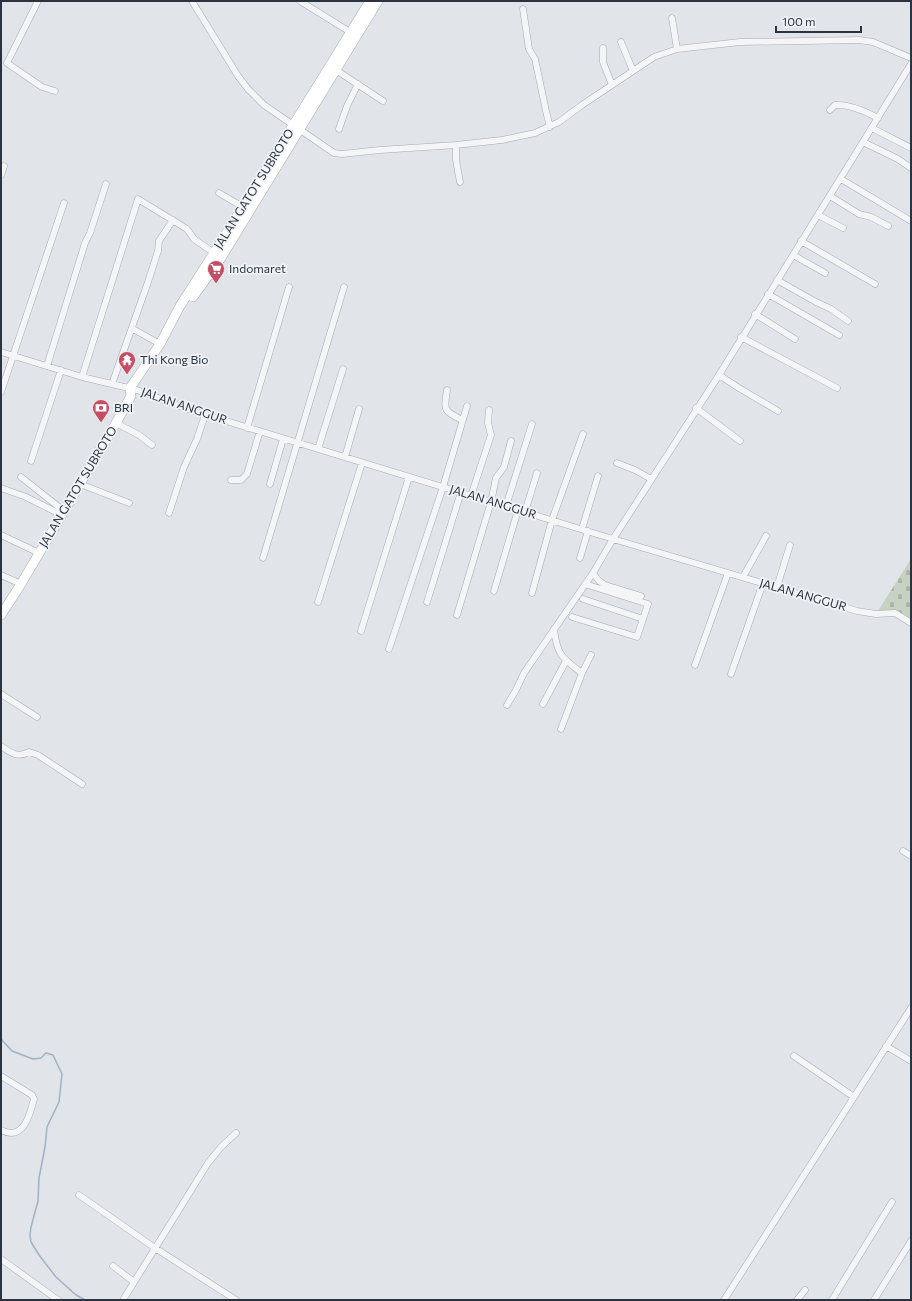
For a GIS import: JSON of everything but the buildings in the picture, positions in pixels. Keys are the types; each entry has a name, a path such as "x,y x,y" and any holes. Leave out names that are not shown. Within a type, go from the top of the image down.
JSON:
{"main road":[{"name":"JALAN GATOT SUBROTO","path":"1,615 21,584 116,423 182,307 218,256 243,207 297,127 350,32 370,1"},
{"path":"218,256 297,127 336,70 378,1"},
{"path":"133,391 145,373 182,307"}],"street":[{"path":"38,1 4,62 42,87 55,91"},
{"path":"192,1 238,76 248,89 264,105 334,153 342,154 456,145 526,136 550,127 654,57 677,49 740,42 859,40 873,42 911,58"},
{"path":"300,1 350,32"},
{"path":"523,10 529,49 535,59 550,127"},
{"path":"672,18 677,49"},
{"path":"621,42 633,71"},
{"path":"603,48 603,62 612,85"},
{"path":"507,705 524,673 593,573 650,479 718,375 910,68"},
{"path":"336,70 383,101"},
{"path":"339,129 347,106 358,84"},
{"path":"830,110 835,105 844,105 863,110 878,118"},
{"path":"872,128 911,148"},
{"path":"863,142 898,158 911,168"},
{"path":"456,145 456,160 460,182"},
{"path":"1,175 4,166"},
{"path":"841,179 911,221"},
{"path":"47,366 106,184"},
{"path":"219,192 243,207"},
{"path":"830,196 859,214 871,217 888,226"},
{"path":"82,377 138,199 187,229 194,240 218,256"},
{"path":"1,392 64,202"},
{"path":"818,215 843,228"},
{"path":"112,384 133,329 158,250 159,241 173,220"},
{"path":"801,241 875,284"},
{"path":"793,255 825,273"},
{"path":"777,280 831,309 848,321"},
{"path":"247,428 289,287"},
{"path":"263,558 344,287"},
{"path":"768,294 839,335"},
{"path":"756,314 795,339"},
{"path":"133,329 160,344"},
{"path":"741,337 837,388"},
{"name":"JALAN ANGGUR","path":"1,352 82,377 112,384 247,428 613,539 857,611 876,614 896,613 911,623"},
{"path":"318,449 343,369"},
{"path":"31,461 61,370"},
{"path":"718,375 778,411"},
{"path":"447,390 444,407 447,411 462,420"},
{"path":"389,650 443,487 462,420 468,406"},
{"path":"696,408 740,441"},
{"path":"346,458 359,409"},
{"path":"471,496 491,435 488,423 489,410"},
{"path":"169,513 184,467 198,439 205,415"},
{"path":"116,423 139,435 152,445"},
{"path":"506,506 532,424"},
{"path":"231,480 241,480 247,474 260,432"},
{"path":"532,592 552,520 582,434"},
{"path":"270,484 283,439"},
{"path":"457,614 491,502 496,478 504,468 511,441"},
{"path":"318,602 362,463"},
{"path":"617,463 635,470 650,479"},
{"path":"525,512 538,473"},
{"path":"580,558 598,476"},
{"path":"21,477 63,512"},
{"path":"361,631 409,477"},
{"path":"80,484 129,503"},
{"path":"1,488 63,512"},
{"path":"428,602 461,492"},
{"path":"494,591 518,510"},
{"path":"1,535 38,553"},
{"path":"743,577 766,536"},
{"path":"777,587 790,545"},
{"path":"593,573 599,581 605,585 641,596"},
{"path":"695,665 728,573"},
{"path":"1,575 21,584"},
{"path":"731,674 763,583"},
{"path":"572,617 637,637 648,604 585,584"},
{"path":"583,599 643,619"},
{"path":"554,629 556,646 566,661 582,673"},
{"path":"561,730 582,673 591,655"},
{"path":"543,704 566,661"},
{"path":"1,694 37,717"},
{"path":"1,746 13,754 23,755 29,752 38,755 82,784"},
{"path":"904,851 911,856"},
{"path":"724,1300 911,1008"},
{"path":"886,1046 911,1061"},
{"path":"794,1056 854,1097"},
{"path":"1,1076 32,1095 34,1099 27,1121 20,1130 16,1133 10,1133 1,1130"},
{"path":"123,1300 208,1163 221,1147 236,1133"},
{"path":"79,1195 155,1248 236,1300"},
{"path":"832,1300 892,1202"},
{"path":"874,1300 911,1241"},
{"path":"1,1259 58,1300"},
{"path":"113,1266 134,1282"},
{"path":"797,1300 805,1290"}],"green space":[{"path":"911,559 911,619 901,613 878,611"}],"waterway":[{"path":"1,1039 12,1051 33,1059 41,1058 46,1053 53,1055 62,1074 59,1102 47,1127 39,1178 38,1201 30,1235 31,1242 39,1255 56,1277 76,1295 85,1300"}],"place":[{"name":"Indomaret","path":"216,284"},
{"name":"Thi Kong Bio","path":"127,375"},
{"name":"BRI","path":"101,423"}]}
